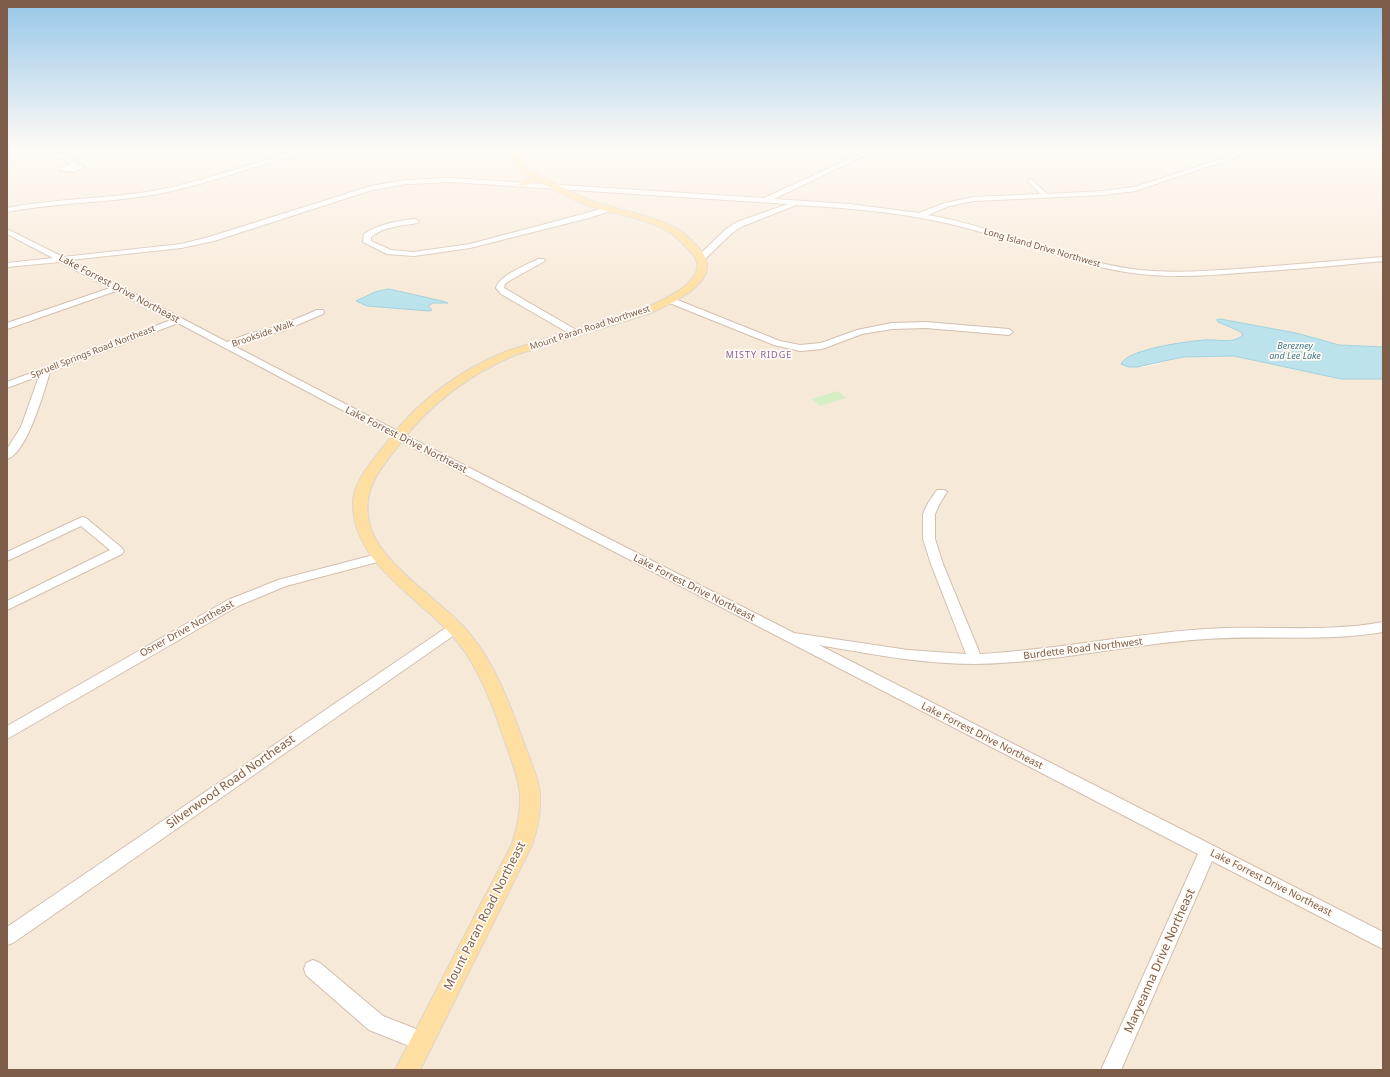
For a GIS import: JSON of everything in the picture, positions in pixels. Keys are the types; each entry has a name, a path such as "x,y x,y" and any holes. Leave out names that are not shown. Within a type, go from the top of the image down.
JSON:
{"main road":[{"path":"576,198 658,224 674,231 702,257"},
{"name":"Mount Paran Road Northwest","path":"399,436 419,413 444,391 479,368 511,353 644,312 670,300 698,277 703,267 702,257"},
{"name":"Mount Paran Road Northeast","path":"399,436 368,478 360,496 360,511 363,527 370,542 381,557 404,582 455,628 473,650 489,677 527,777 531,793 531,810 528,828 522,845 407,1070"}],"street":[{"path":"7,210 40,204 105,198"},
{"name":"Long Island Drive Northwest","path":"7,265 162,249 197,243 336,198"},
{"name":"Long Island Drive Northwest","path":"738,198 861,207 921,215 970,226 1078,260 1117,269 1149,273 1184,274 1224,272 1383,258"},
{"path":"765,200 769,198"},
{"path":"921,215 941,206 959,201 981,198"},
{"path":"702,257 729,231 740,224 788,206 801,203"},
{"path":"416,221 391,225 375,231 368,236 367,242 390,252 401,254 447,250 586,216 607,208"},
{"name":"Lake Forrest Drive Northeast","path":"7,230 399,436 1383,941"},
{"path":"541,262 506,279 501,283 500,288 504,292 575,333"},
{"path":"7,326 117,288"},
{"path":"670,300 777,343 800,348 822,346 860,332 892,326 926,325 1009,332"},
{"name":"Brookside Walk","path":"227,345 251,336 280,329 320,312"},
{"name":"Spruell Springs Road Northeast","path":"7,385 179,320"},
{"path":"7,456 19,441 27,424 46,370"},
{"path":"941,492 930,510 928,534 937,563 975,659"},
{"path":"7,556 82,521 118,551 7,606"},
{"name":"Osner Drive Northeast","path":"7,732 233,602 282,583 381,557"},
{"name":"Burdette Road Northwest","path":"785,635 907,655 975,659 1042,654 1205,634 1251,632 1319,633 1367,630 1383,627"},
{"name":"Silverwood Road Northeast","path":"7,937 455,628"},
{"name":"Maryeanna Drive Northeast","path":"1111,1070 1208,851"},
{"path":"313,969 376,1023 422,1041"}],"shaded area":[{"path":"7,198 1383,198 1383,347 1339,345 1285,331 1220,319 1217,320 1218,322 1239,331 1242,333 1242,336 1234,340 1152,348 1124,366 1145,367 1183,357 1234,356 1341,379 1383,379 1383,1070 7,1070"}],"green space":[{"path":"838,391 846,398 820,406 812,399"}],"water":[{"path":"389,289 448,303 433,303 428,306 432,310 429,311 367,306 356,301 375,292"},
{"name":"Berezney and Lee Lake","path":"1220,319 1296,333 1339,345 1383,347 1383,379 1341,379 1234,356 1183,357 1137,367 1129,367 1121,364 1134,354 1146,350 1173,344 1197,341 1229,341 1242,336 1242,333 1239,331 1218,322 1217,320"}],"district":[{"name":"MISTY RIDGE","path":"759,355"}]}
